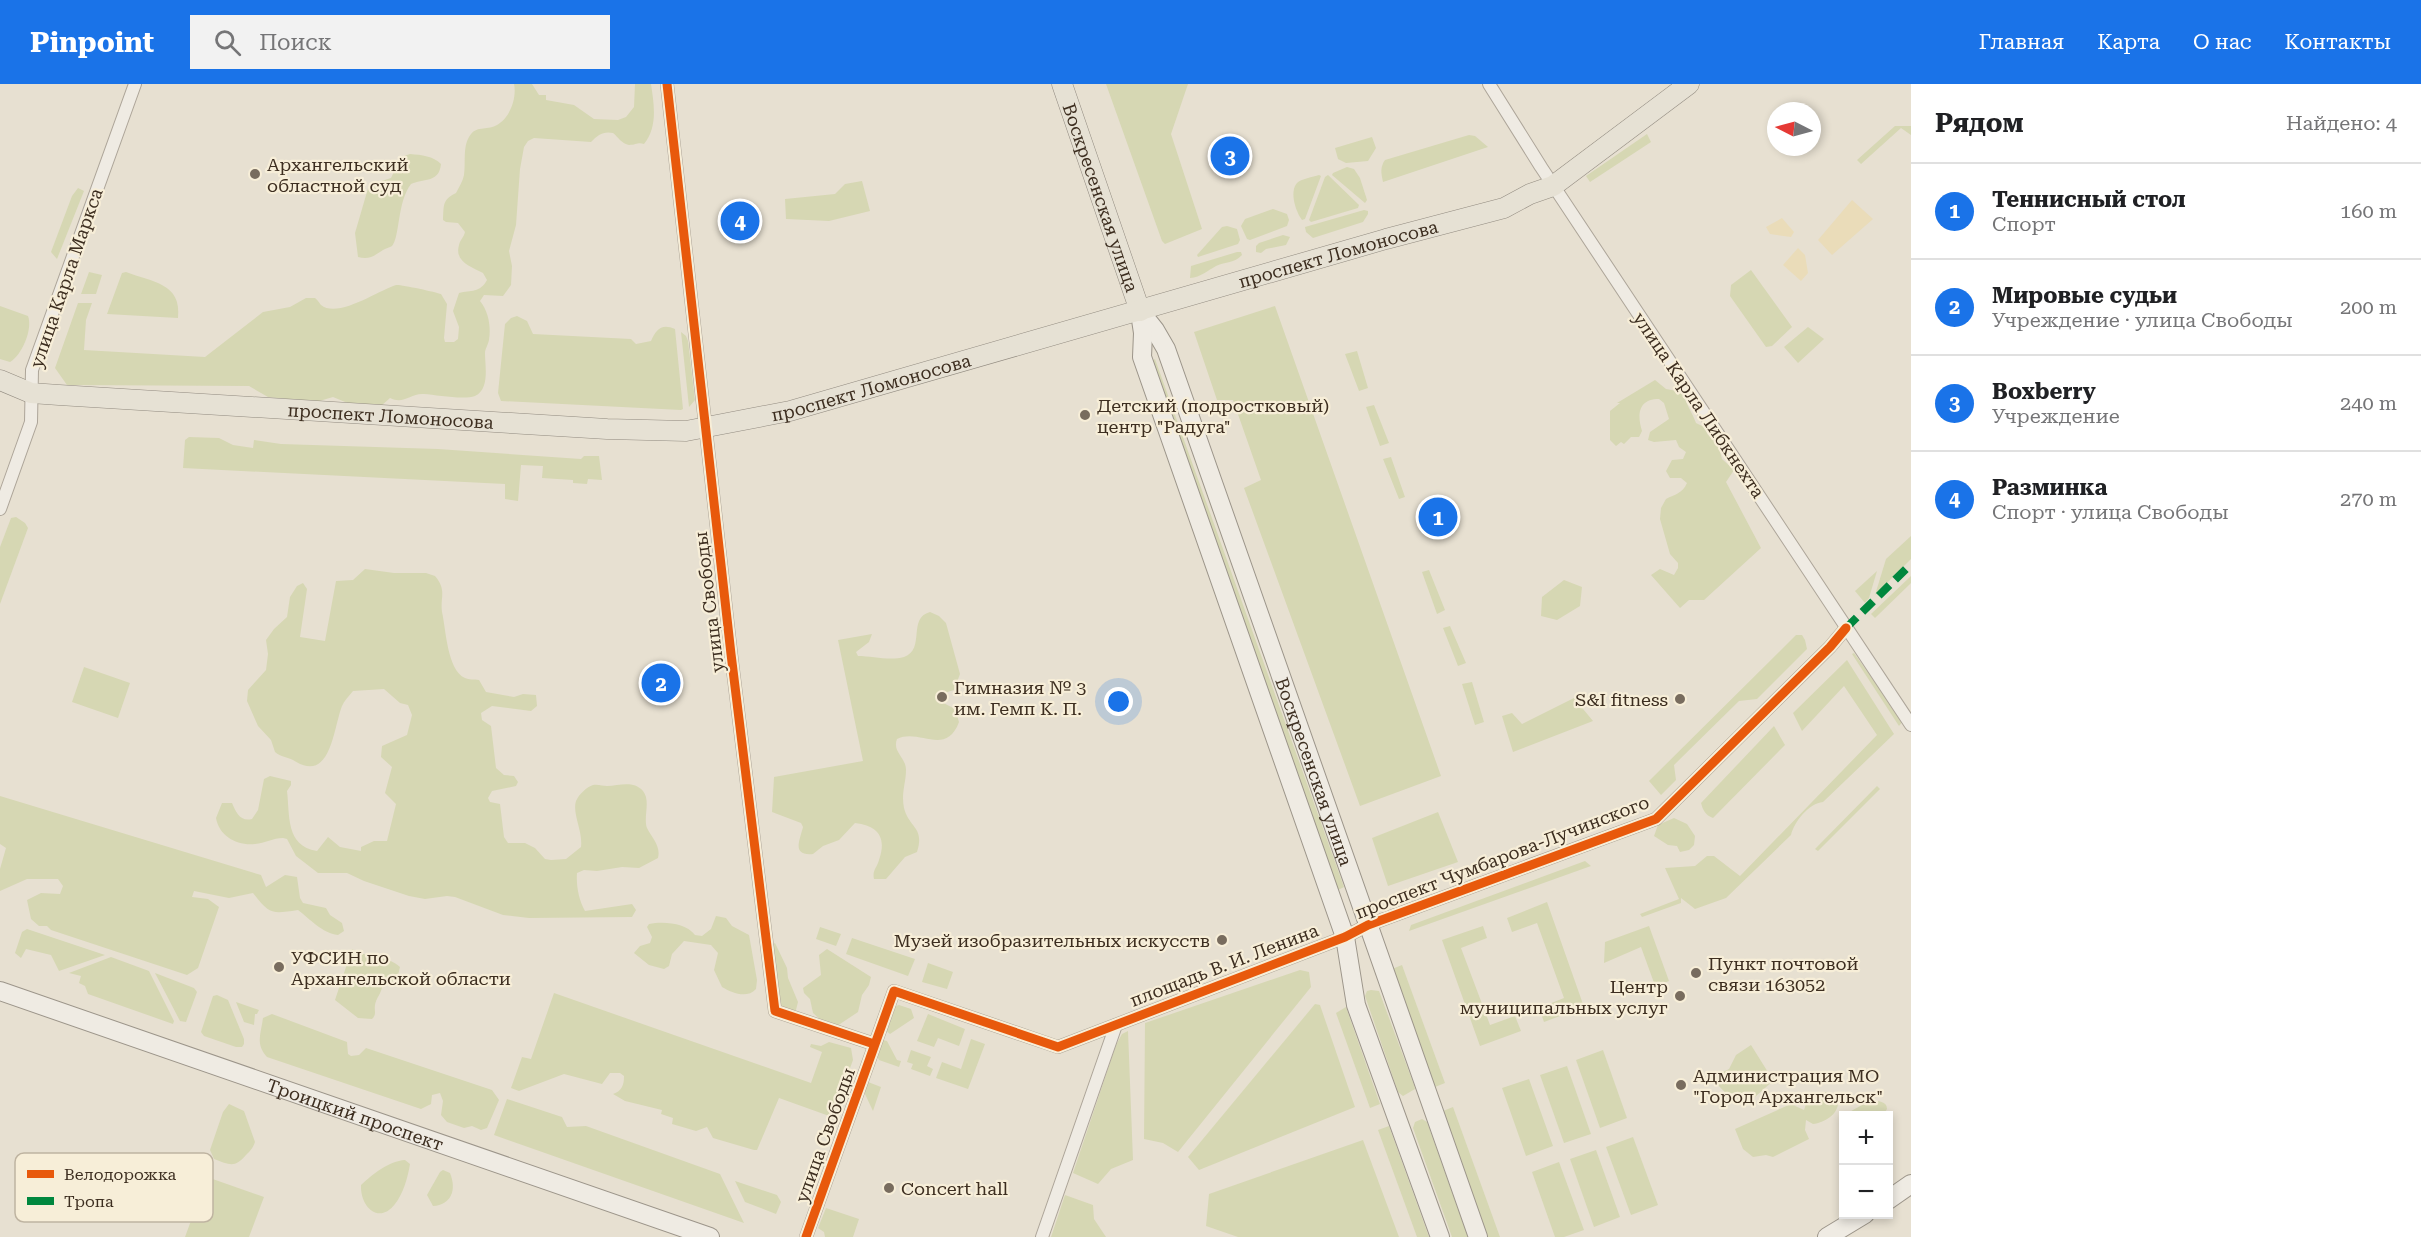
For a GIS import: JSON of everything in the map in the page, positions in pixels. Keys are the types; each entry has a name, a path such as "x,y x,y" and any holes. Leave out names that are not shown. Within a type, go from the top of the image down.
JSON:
{"main road":[{"name":"Воскресенская улица","path":"1062,84 1140,311 1143,333 1142,357 1345,937 1356,1005 1440,1237"},
{"name":"проспект Ломоносова","path":"0,380 31,393 659,432 705,429 790,411 1386,239 1504,208 1530,194 1553,186 1689,84"},
{"name":"Воскресенская улица","path":"1140,311 1166,349 1478,1237"},
{"name":"Троицкий проспект","path":"0,991 710,1237"},
{"path":"1893,1197 1911,1184"},
{"path":"1827,1237 1858,1219"}],"street":[{"name":"улица Карла Маркса","path":"0,509 31,422 32,370 135,84"},
{"name":"улица Свободы","path":"668,84 705,429 776,1011 874,1044"},
{"name":"улица Карла Либкнехта","path":"1489,84 1553,186 1911,725"},
{"name":"проспект Чумбарова-Лучинского","path":"1345,937 1368,925 1656,819 1830,647 1846,627"},
{"name":"площадь В. И. Ленина","path":"1042,1237 1116,1025 1345,937"},
{"name":"улица Свободы","path":"806,1237 894,991 1058,1047 1116,1025"}],"green space":[{"path":"514,84 532,84 539,95 546,95 546,100 574,105 594,119 618,120 626,117 634,107 635,84 651,84 654,107 653,123 644,144 627,144 613,133 603,133 591,142 534,138 524,147 516,225 509,251 512,266 511,285 503,296 484,295 480,301 487,315 490,335 485,351 485,383 480,393 470,397 419,394 403,400 390,398 381,406 350,404 333,397 316,402 268,397 249,386 67,385 55,368 78,303 92,303 86,320 84,350 205,357 263,312 290,307 306,298 315,298 321,305 328,308 338,308 399,285 441,294 447,304 445,342 454,342 458,339 459,327 453,311 459,293 478,289 487,280 483,273 461,260 458,251 465,232 458,223 443,220 444,207 448,198 456,193 463,180 468,138 474,132 494,126 506,118 513,101"},
{"path":"1106,84 1188,84 1171,134 1202,229 1165,244 1162,241"},
{"path":"1895,126 1911,126 1911,135 1901,128 1861,164 1857,160"},
{"path":"1647,134 1651,142 1590,182 1586,176"},
{"path":"1469,135 1475,136 1488,147 1383,182 1381,170 1385,160"},
{"path":"1372,137 1376,148 1368,161 1346,163 1338,159 1335,148"},
{"path":"410,154 434,159 441,164 440,170 430,179 411,184 406,191 392,246 371,257 358,257 355,233 369,185 391,178 401,157"},
{"path":"1347,167 1354,169 1360,178 1367,200 1365,203 1332,175"},
{"path":"1328,175 1359,205 1358,208 1311,222 1309,220 1325,177"},
{"path":"1321,176 1305,219 1302,220 1294,202 1295,187 1301,180"},
{"path":"862,181 870,211 829,221 786,219 785,199 835,194 845,184"},
{"path":"78,188 84,191 57,259 51,252 72,196"},
{"path":"1273,209 1287,214 1289,220 1287,226 1250,240 1247,239 1241,226 1245,219"},
{"path":"1364,210 1368,211 1368,214 1363,222 1313,238 1306,232 1305,227"},
{"path":"1222,227 1237,229 1240,240 1238,244 1198,257 1197,255"},
{"path":"1283,235 1290,237 1286,245 1266,249 1261,253 1256,252 1256,246 1259,243"},
{"path":"1241,252 1242,255 1236,260 1220,264 1201,275 1190,278 1191,266"},
{"path":"1751,270 1792,327 1772,346 1766,347 1730,296 1731,285"},
{"path":"89,272 102,275 96,294 81,294"},
{"path":"126,272 155,282 170,291 178,306 178,318 107,314 122,273"},
{"path":"0,306 28,316 29,321 28,334 22,348 10,362 0,359"},
{"path":"1275,306 1441,776 1360,806 1244,488 1261,480 1233,400 1217,400 1194,332"},
{"path":"517,316 527,321 533,334 631,339 636,344 651,341 660,328 675,329 683,409 501,401 498,393 505,324"},
{"path":"1808,327 1824,339 1798,363 1784,347"},
{"path":"681,332 688,341 695,400 689,407"},
{"path":"1357,351 1368,388 1359,391 1345,354"},
{"path":"1155,359 1344,887 1338,890 1152,361"},
{"path":"1655,380 1666,389 1683,392 1696,423 1704,427 1708,435 1717,441 1722,459 1734,470 1726,482 1761,548 1704,600 1689,600 1680,608 1651,575 1660,569 1674,575 1678,568 1678,563 1670,554 1660,519 1661,508 1666,499 1681,492 1687,483 1681,478 1670,478 1666,471 1672,460 1683,459 1686,452 1679,447 1676,440 1654,442 1648,440 1650,432 1669,419 1664,403 1659,399 1643,405 1640,414 1642,431 1639,437 1631,437 1624,444 1621,442 1616,446 1610,440 1610,411 1620,403 1617,403"},
{"path":"1374,405 1389,443 1380,446 1366,407"},
{"path":"189,437 219,438 233,445 253,448 254,440 281,444 438,449 581,459 584,456 599,456 602,480 588,479 587,484 573,483 573,480 542,478 543,466 521,465 518,501 505,499 505,484 183,468 185,440"},
{"path":"1391,457 1405,497 1399,499 1383,459"},
{"path":"16,517 28,528 0,604 0,547 11,518"},
{"path":"1911,536 1911,559 1875,595 1886,559"},
{"path":"365,569 394,573 426,573 435,576 442,590 442,612 448,648 454,667 459,674 467,679 479,680 486,692 514,697 523,694 536,695 537,706 531,711 492,706 481,713 482,720 491,726 496,768 504,775 514,776 518,782 516,786 492,791 488,798 490,802 500,804 504,837 508,843 525,843 535,848 545,859 566,859 581,847 575,806 577,798 583,791 593,785 626,784 643,791 646,799 646,824 657,846 658,858 639,868 584,870 577,873 578,893 585,911 632,904 636,910 632,917 529,918 503,915 455,897 425,899 409,896 347,873 318,873 296,856 287,839 279,838 248,844 230,839 221,830 216,818 222,803 232,803 241,818 252,819 258,810 264,779 270,776 291,781 287,791 291,828 299,843 307,848 317,851 328,837 340,847 361,851 361,847 374,841 387,841 396,804 385,793 392,767 381,757 382,746 407,735 412,715 408,705 400,703 384,689 353,691 342,706 333,740 323,760 315,765 306,766 275,752 271,740 258,726 247,701 248,690 266,670 268,654 266,640 287,617 290,597 297,586 303,583 307,589 300,637 325,641 336,581 353,580"},
{"path":"1429,570 1445,610 1437,614 1422,572"},
{"path":"1877,571 1869,598 1865,603 1855,591"},
{"path":"1911,576 1911,583 1875,618 1871,614"},
{"path":"1564,580 1582,587 1580,606 1557,620 1541,616 1542,597"},
{"path":"930,612 939,616 946,623 960,674 954,690 938,695 938,700 955,709 959,722 954,732 947,738 939,740 905,737 897,739 896,748 906,770 904,808 918,832 919,844 917,852 905,857 886,879 874,879 882,845 879,834 870,827 855,823 839,840 823,846 813,854 802,852 799,850 803,827 801,823 772,812 774,777 863,761 838,640 872,634 869,642 856,652 858,656 904,657 914,647 919,620"},
{"path":"1450,626 1466,663 1458,666 1443,628"},
{"path":"1796,635 1802,635 1807,649 1757,699 1739,701 1674,765 1676,780 1661,795 1649,781"},
{"path":"1854,653 1903,721 1899,726 1852,654"},
{"path":"1847,660 1894,734 1823,802 1808,809 1799,819 1791,835 1726,898 1695,909 1681,898 1681,903 1642,917 1640,914 1679,899 1665,868 1695,866 1707,856 1714,856 1740,876 1877,735 1844,686 1802,731 1793,713"},
{"path":"84,667 130,683 118,718 72,702"},
{"path":"1472,682 1484,722 1475,725 1462,684"},
{"path":"1574,698 1593,721 1513,752 1502,716 1512,713 1522,724"},
{"path":"1774,726 1785,745 1713,818 1708,815 1701,803"},
{"path":"1877,786 1880,789 1818,851 1815,849"},
{"path":"0,796 261,875 266,887 285,875 297,877 303,903 326,908 330,915 342,923 344,931 338,935 327,932 298,910 272,911 264,906 253,893 229,898 194,891 192,897 208,899 219,907 198,968 187,975 51,930 47,926 39,926 31,919 27,900 41,893 60,894 63,886 58,879 27,879 0,891 0,869 6,848 0,844"},
{"path":"1438,812 1458,862 1388,886 1372,838"},
{"path":"1674,818 1687,824 1695,836 1694,845 1689,850 1680,852 1677,846 1668,845 1654,836 1658,825"},
{"path":"1585,861 1591,866 1409,931 1411,925"},
{"path":"1547,902 1584,1007 1544,1022 1539,1008 1564,998 1537,923 1512,932 1507,918"},
{"path":"716,916 726,918 732,926 749,935 757,980 756,989 748,994 739,994 722,987 714,970 718,953 711,945 684,941 672,954 669,966 664,969 649,965 634,953 640,946 650,943 652,937 647,927 649,924 674,924 686,928 695,935 702,936 711,929"},
{"path":"1483,926 1487,938 1461,948 1490,1025 1515,1016 1521,1031 1480,1046 1442,940"},
{"path":"1649,926 1669,981 1664,983 1665,987 1657,991 1641,947 1604,963 1605,942"},
{"path":"820,927 841,934 836,946 816,939"},
{"path":"27,929 105,955 59,971 51,955 26,949 21,958 15,953 22,932"},
{"path":"852,938 915,959 908,976 846,954"},
{"path":"775,943 787,968 788,978 798,1002 796,1010 790,1011 779,1004 772,945"},
{"path":"352,949 389,960 400,967 397,979 382,987 372,1019 358,1018 335,1000"},
{"path":"827,949 871,977 862,995 858,1012 837,1026 822,1021 813,1013 810,999 804,993 803,988 821,975 819,955"},
{"path":"111,957 149,971 174,1021 173,1024 88,994 85,986 79,983 81,976 69,973"},
{"path":"928,963 953,972 947,989 922,982"},
{"path":"1402,965 1445,1083 1435,1087 1392,969"},
{"path":"1300,970 1309,972 1311,987 1178,1152 1163,1143 1144,1139 1145,1023"},
{"path":"155,973 194,988 197,992 186,1022 180,1021"},
{"path":"1367,991 1379,991 1414,1085 1415,1089 1403,1096 1398,1092 1365,996"},
{"path":"554,993 811,1083 822,1052 810,1047 811,1044 821,1046 829,1042 851,1048 853,1060 832,1117 779,1098 757,1150 754,1150 713,1138 707,1127 696,1131 672,1124 673,1118 661,1114 662,1110 625,1101 613,1094 623,1085 624,1076 620,1073 610,1073 602,1084 564,1074 519,1091 511,1088 522,1057 531,1059"},
{"path":"217,995 228,1000 244,1039 242,1047 204,1036 201,1032 213,996"},
{"path":"236,1002 259,1010 255,1014 254,1025 244,1022"},
{"path":"1315,1004 1320,1005 1355,1107 1199,1170 1188,1157"},
{"path":"899,1005 911,1009 914,1018 890,1034 885,1030 892,1007"},
{"path":"1346,1007 1380,1104 1370,1108 1336,1013"},
{"path":"272,1014 347,1042 348,1054 351,1056 359,1055 366,1048 492,1090 499,1100 487,1128 481,1130 472,1126 464,1128 447,1122 441,1115 443,1101 440,1093 432,1095 431,1104 421,1109 267,1057 261,1048 260,1034 263,1018"},
{"path":"928,1014 965,1029 959,1046 938,1038 934,1047 917,1041"},
{"path":"1128,1031 1133,1160 1111,1169 1098,1184 1073,1173 1116,1045 1122,1034"},
{"path":"971,1039 985,1044 968,1089 936,1078 942,1062 961,1069"},
{"path":"883,1040 887,1041 897,1060 901,1061 899,1067 879,1060 877,1056"},
{"path":"1751,1045 1771,1077 1775,1079 1755,1097 1740,1093 1727,1094 1718,1085 1719,1074 1729,1069 1736,1055"},
{"path":"911,1050 931,1057 927,1066 933,1069 930,1076 911,1069 913,1064 907,1062"},
{"path":"1603,1050 1627,1118 1600,1128 1576,1060"},
{"path":"1567,1066 1591,1134 1564,1143 1540,1075"},
{"path":"1529,1079 1553,1146 1526,1156 1502,1088"},
{"path":"868,1082 881,1087 873,1111 864,1092"},
{"path":"1825,1092 1836,1094 1838,1106 1833,1115 1824,1121 1813,1124 1806,1120 1805,1130 1809,1139 1773,1157 1766,1155 1753,1157 1743,1149 1735,1129 1791,1104 1804,1110 1807,1101"},
{"path":"507,1099 562,1117 567,1127 586,1126 720,1174 744,1223 494,1135"},
{"path":"1871,1100 1882,1102 1887,1109 1886,1111 1851,1111"},
{"path":"229,1104 244,1111 255,1142 242,1159 235,1164 214,1159 210,1150 223,1112"},
{"path":"1453,1107 1500,1237 1488,1237 1443,1111"},
{"path":"1422,1119 1427,1122 1468,1237 1452,1237 1413,1128 1415,1122"},
{"path":"1389,1126 1429,1237 1417,1237 1378,1130"},
{"path":"1633,1137 1658,1205 1631,1215 1606,1147"},
{"path":"1363,1140 1399,1237 1238,1237 1206,1226 1209,1194"},
{"path":"1596,1150 1620,1217 1594,1227 1570,1159"},
{"path":"405,1160 410,1164 405,1185 398,1200 383,1213 372,1211 364,1200 361,1185 387,1165"},
{"path":"1559,1162 1584,1230 1564,1237 1555,1237 1532,1172"},
{"path":"443,1170 450,1173 452,1179 451,1196 444,1203 433,1206 427,1195"},
{"path":"213,1179 264,1197 249,1237 185,1237 190,1222 213,1222"},
{"path":"735,1181 777,1195 781,1202 776,1214 745,1202"},
{"path":"1065,1195 1093,1205 1094,1219 1106,1237 1051,1237"},
{"path":"826,1208 859,1219 853,1237 825,1237 824,1232 818,1228"}],"sand":[{"path":"1852,200 1873,219 1832,255 1818,240"},
{"path":"1782,218 1794,232 1791,237 1770,234 1766,227"},
{"path":"1798,248 1805,255 1808,273 1801,281 1783,265"}],"marked path":[{"path":"1846,628 1911,564"}],"cycle path":[{"path":"667,84 731,654 775,1011 874,1044"},
{"path":"806,1237 894,991 1058,1047 1345,937 1368,925 1656,819 1830,647 1846,628"}],"place":[{"name":"Boxberry","path":"1230,156"},
{"name":"Архангельский областной суд","path":"255,174"},
{"name":"Разминка","path":"740,221"},
{"name":"Детский (подростковый) центр \"Радуга\"","path":"1085,415"},
{"name":"Теннисный стол","path":"1438,517"},
{"name":"Мировые судьи","path":"661,683"},
{"name":"Гимназия № 3 им. Гемп К. П.","path":"942,697"},
{"name":"S&I fitness","path":"1680,699"},
{"name":"Музей изобразительных искусств","path":"1222,940"},
{"name":"УФСИН по Архангельской области","path":"279,967"},
{"name":"Пункт почтовой связи 163052","path":"1696,973"},
{"name":"Центр муниципальных услуг","path":"1680,996"},
{"name":"Администрация МО \"Город Архангельск\"","path":"1681,1085"},
{"name":"Concert hall","path":"889,1188"}]}
